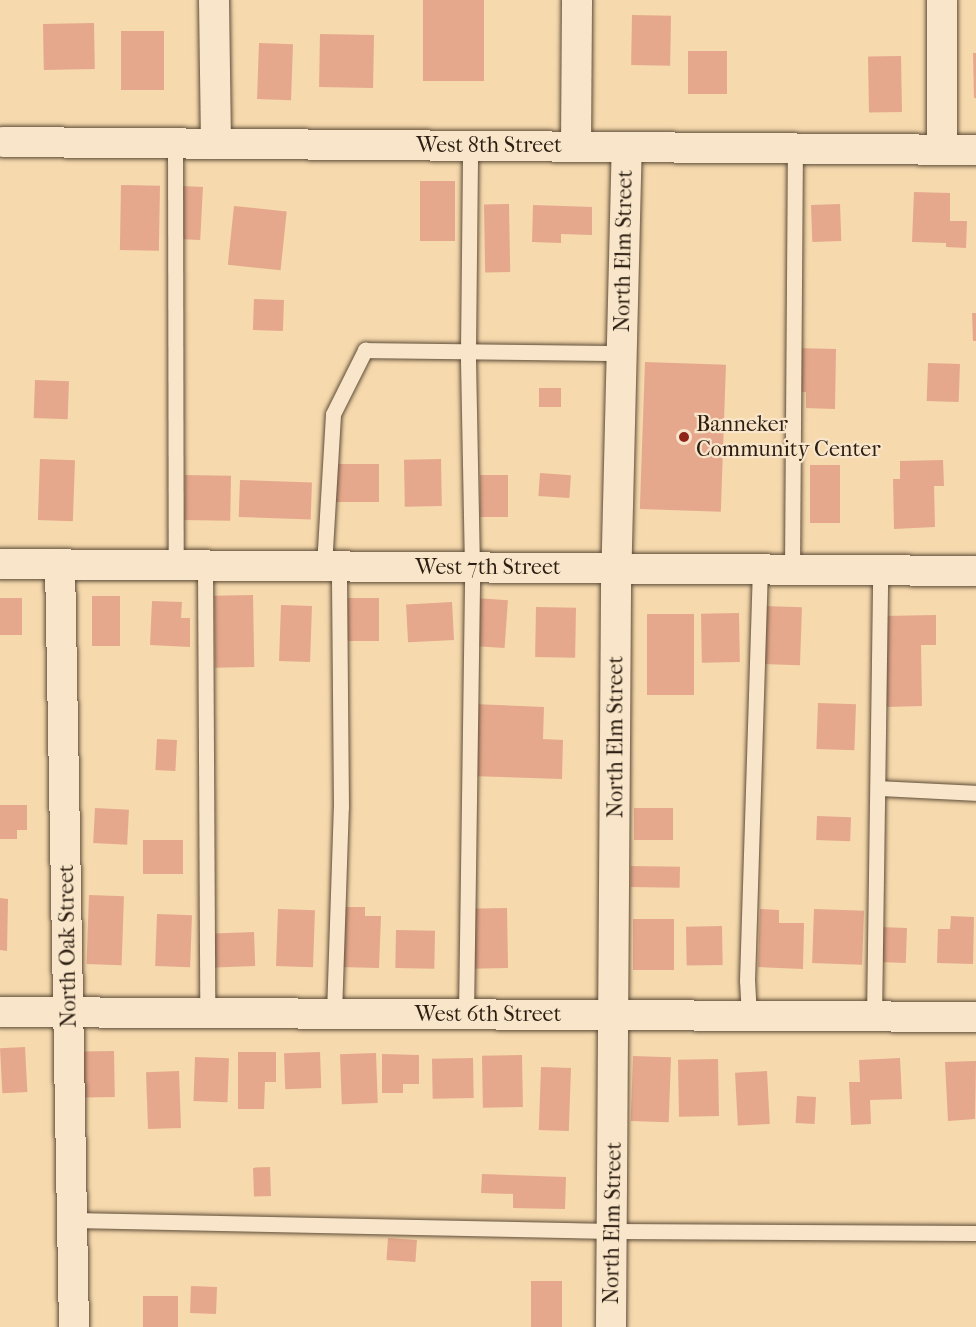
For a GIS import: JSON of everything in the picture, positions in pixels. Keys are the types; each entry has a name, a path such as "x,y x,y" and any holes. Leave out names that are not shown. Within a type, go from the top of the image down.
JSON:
{"street":[{"path":"214,0 216,144"},
{"path":"576,146 577,0"},
{"path":"942,0 942,150"},
{"name":"West 8th Street","path":"3,142 976,150"},
{"name":"North Elm Street","path":"611,1327 615,1016 616,569 627,147"},
{"name":"West 7th Street","path":"0,564 976,571"},
{"name":"North Oak Street","path":"60,564 74,1327"},
{"name":"West 6th Street","path":"0,1012 976,1017"}],"lane":[{"path":"175,143 176,565"},
{"path":"466,1015 472,568 468,350 470,146"},
{"path":"792,570 795,148"},
{"path":"334,1014 341,807 332,566 333,414 365,350 622,353"},
{"path":"206,566 207,1014"},
{"path":"750,1017 747,981 760,570"},
{"path":"874,1018 880,570"},
{"path":"878,788 976,793"},
{"path":"73,1220 613,1231 976,1233"}],"building":[{"path":"423,0 484,0 484,81 423,81"},
{"path":"632,15 671,16 670,66 631,65"},
{"path":"94,23 95,69 44,70 43,24"},
{"path":"121,31 164,31 164,90 121,90"},
{"path":"320,34 374,35 373,88 319,87"},
{"path":"259,43 293,44 291,100 257,99"},
{"path":"688,51 727,51 727,94 688,94"},
{"path":"973,53 976,53 976,98 974,98"},
{"path":"901,56 902,112 869,113 868,57"},
{"path":"420,181 455,181 455,241 420,241"},
{"path":"121,185 160,186 159,251 120,250"},
{"path":"182,186 203,187 200,240 179,239"},
{"path":"914,192 950,193 950,221 967,221 966,248 946,247 946,243 912,242"},
{"path":"484,204 509,204 510,272 485,272"},
{"path":"840,204 841,241 812,242 811,205"},
{"path":"533,205 592,207 592,235 561,234 561,243 532,242"},
{"path":"234,206 287,212 281,270 228,265"},
{"path":"254,299 284,300 283,331 253,330"},
{"path":"972,313 976,313 976,341 973,341"},
{"path":"796,348 836,349 835,409 806,408 806,392 795,392"},
{"name":"Banneker Community Center","path":"645,362 726,365 721,512 640,509"},
{"path":"928,363 960,364 959,402 927,401"},
{"path":"35,380 69,381 68,419 34,418"},
{"path":"539,388 561,388 561,407 539,407"},
{"path":"40,459 75,460 73,521 38,520"},
{"path":"441,459 442,506 405,507 404,460"},
{"path":"943,460 944,486 934,486 935,527 894,529 893,479 900,479 900,461"},
{"path":"334,464 379,464 379,502 334,502"},
{"path":"810,465 840,465 840,523 810,523"},
{"path":"540,473 571,475 569,498 538,496"},
{"path":"185,475 231,476 230,521 184,520"},
{"path":"480,475 508,475 508,517 480,517"},
{"path":"240,480 312,483 311,519 239,517"},
{"path":"253,595 254,667 215,668 214,596"},
{"path":"92,596 120,596 120,646 92,646"},
{"path":"0,598 22,598 22,635 0,635"},
{"path":"344,598 379,598 379,641 344,641"},
{"path":"476,598 508,600 505,648 473,646"},
{"path":"152,601 182,602 181,618 190,618 190,647 150,645"},
{"path":"452,602 454,640 408,642 406,604"},
{"path":"281,605 312,606 310,662 279,661"},
{"path":"764,606 802,607 800,665 762,664"},
{"path":"536,607 576,608 575,658 535,657"},
{"path":"739,613 740,662 702,663 701,614"},
{"path":"647,614 694,614 694,695 647,695"},
{"path":"936,615 936,645 921,645 922,706 885,707 884,616"},
{"path":"818,703 856,704 854,750 816,749"},
{"path":"473,704 544,707 543,739 563,740 562,779 470,776"},
{"path":"157,739 177,740 175,771 155,770"},
{"path":"0,805 27,805 27,830 17,830 17,839 0,839"},
{"path":"95,808 129,810 127,845 93,843"},
{"path":"634,808 673,808 673,840 634,840"},
{"path":"817,816 851,817 850,841 816,840"},
{"path":"143,840 183,840 183,874 143,874"},
{"path":"631,866 680,867 680,888 631,887"},
{"path":"89,895 124,896 122,965 87,964"},
{"path":"0,898 8,899 7,951 0,950"},
{"path":"341,907 365,907 365,916 381,916 379,968 339,967"},
{"path":"507,908 508,968 469,969 468,909"},
{"path":"278,909 315,910 313,967 276,966"},
{"path":"760,909 779,910 779,923 804,923 803,969 758,967"},
{"path":"814,909 864,911 862,965 812,963"},
{"path":"157,914 192,915 190,967 155,966"},
{"path":"951,916 974,917 973,964 937,963 938,929 950,929"},
{"path":"633,919 674,919 674,970 633,970"},
{"path":"722,926 723,965 687,966 686,927"},
{"path":"880,927 907,928 906,963 879,962"},
{"path":"396,930 435,931 434,969 395,968"},
{"path":"254,932 255,966 215,967 214,933"},
{"path":"25,1047 27,1092 2,1093 0,1048"},
{"path":"114,1051 115,1097 84,1098 83,1052"},
{"path":"238,1052 276,1052 276,1082 265,1082 264,1109 238,1109"},
{"path":"320,1052 321,1088 285,1089 284,1053"},
{"path":"376,1053 378,1103 342,1104 340,1054"},
{"path":"382,1054 419,1055 419,1084 403,1084 403,1093 382,1093"},
{"path":"522,1055 523,1107 483,1108 482,1056"},
{"path":"633,1056 671,1057 669,1122 631,1121"},
{"path":"195,1057 229,1058 227,1102 193,1101"},
{"path":"473,1058 474,1098 433,1099 432,1059"},
{"path":"900,1058 902,1099 870,1100 871,1124 851,1125 849,1082 860,1082 859,1060"},
{"path":"718,1059 719,1116 679,1117 678,1060"},
{"path":"976,1061 975,1119 948,1121 945,1062"},
{"path":"541,1067 571,1068 569,1131 539,1130"},
{"path":"179,1071 181,1128 148,1129 146,1072"},
{"path":"767,1071 770,1124 738,1126 735,1073"},
{"path":"797,1096 816,1097 815,1124 796,1123"},
{"path":"270,1167 271,1196 254,1197 253,1168"},
{"path":"482,1174 566,1177 565,1209 513,1208 513,1194 481,1193"},
{"path":"388,1238 417,1240 415,1262 386,1260"},
{"path":"531,1281 562,1281 562,1327 531,1327"},
{"path":"191,1286 217,1287 216,1314 190,1313"},
{"path":"143,1296 178,1296 178,1327 143,1327"}],"place":[{"name":"Banneker Community Center","path":"684,437"}]}
